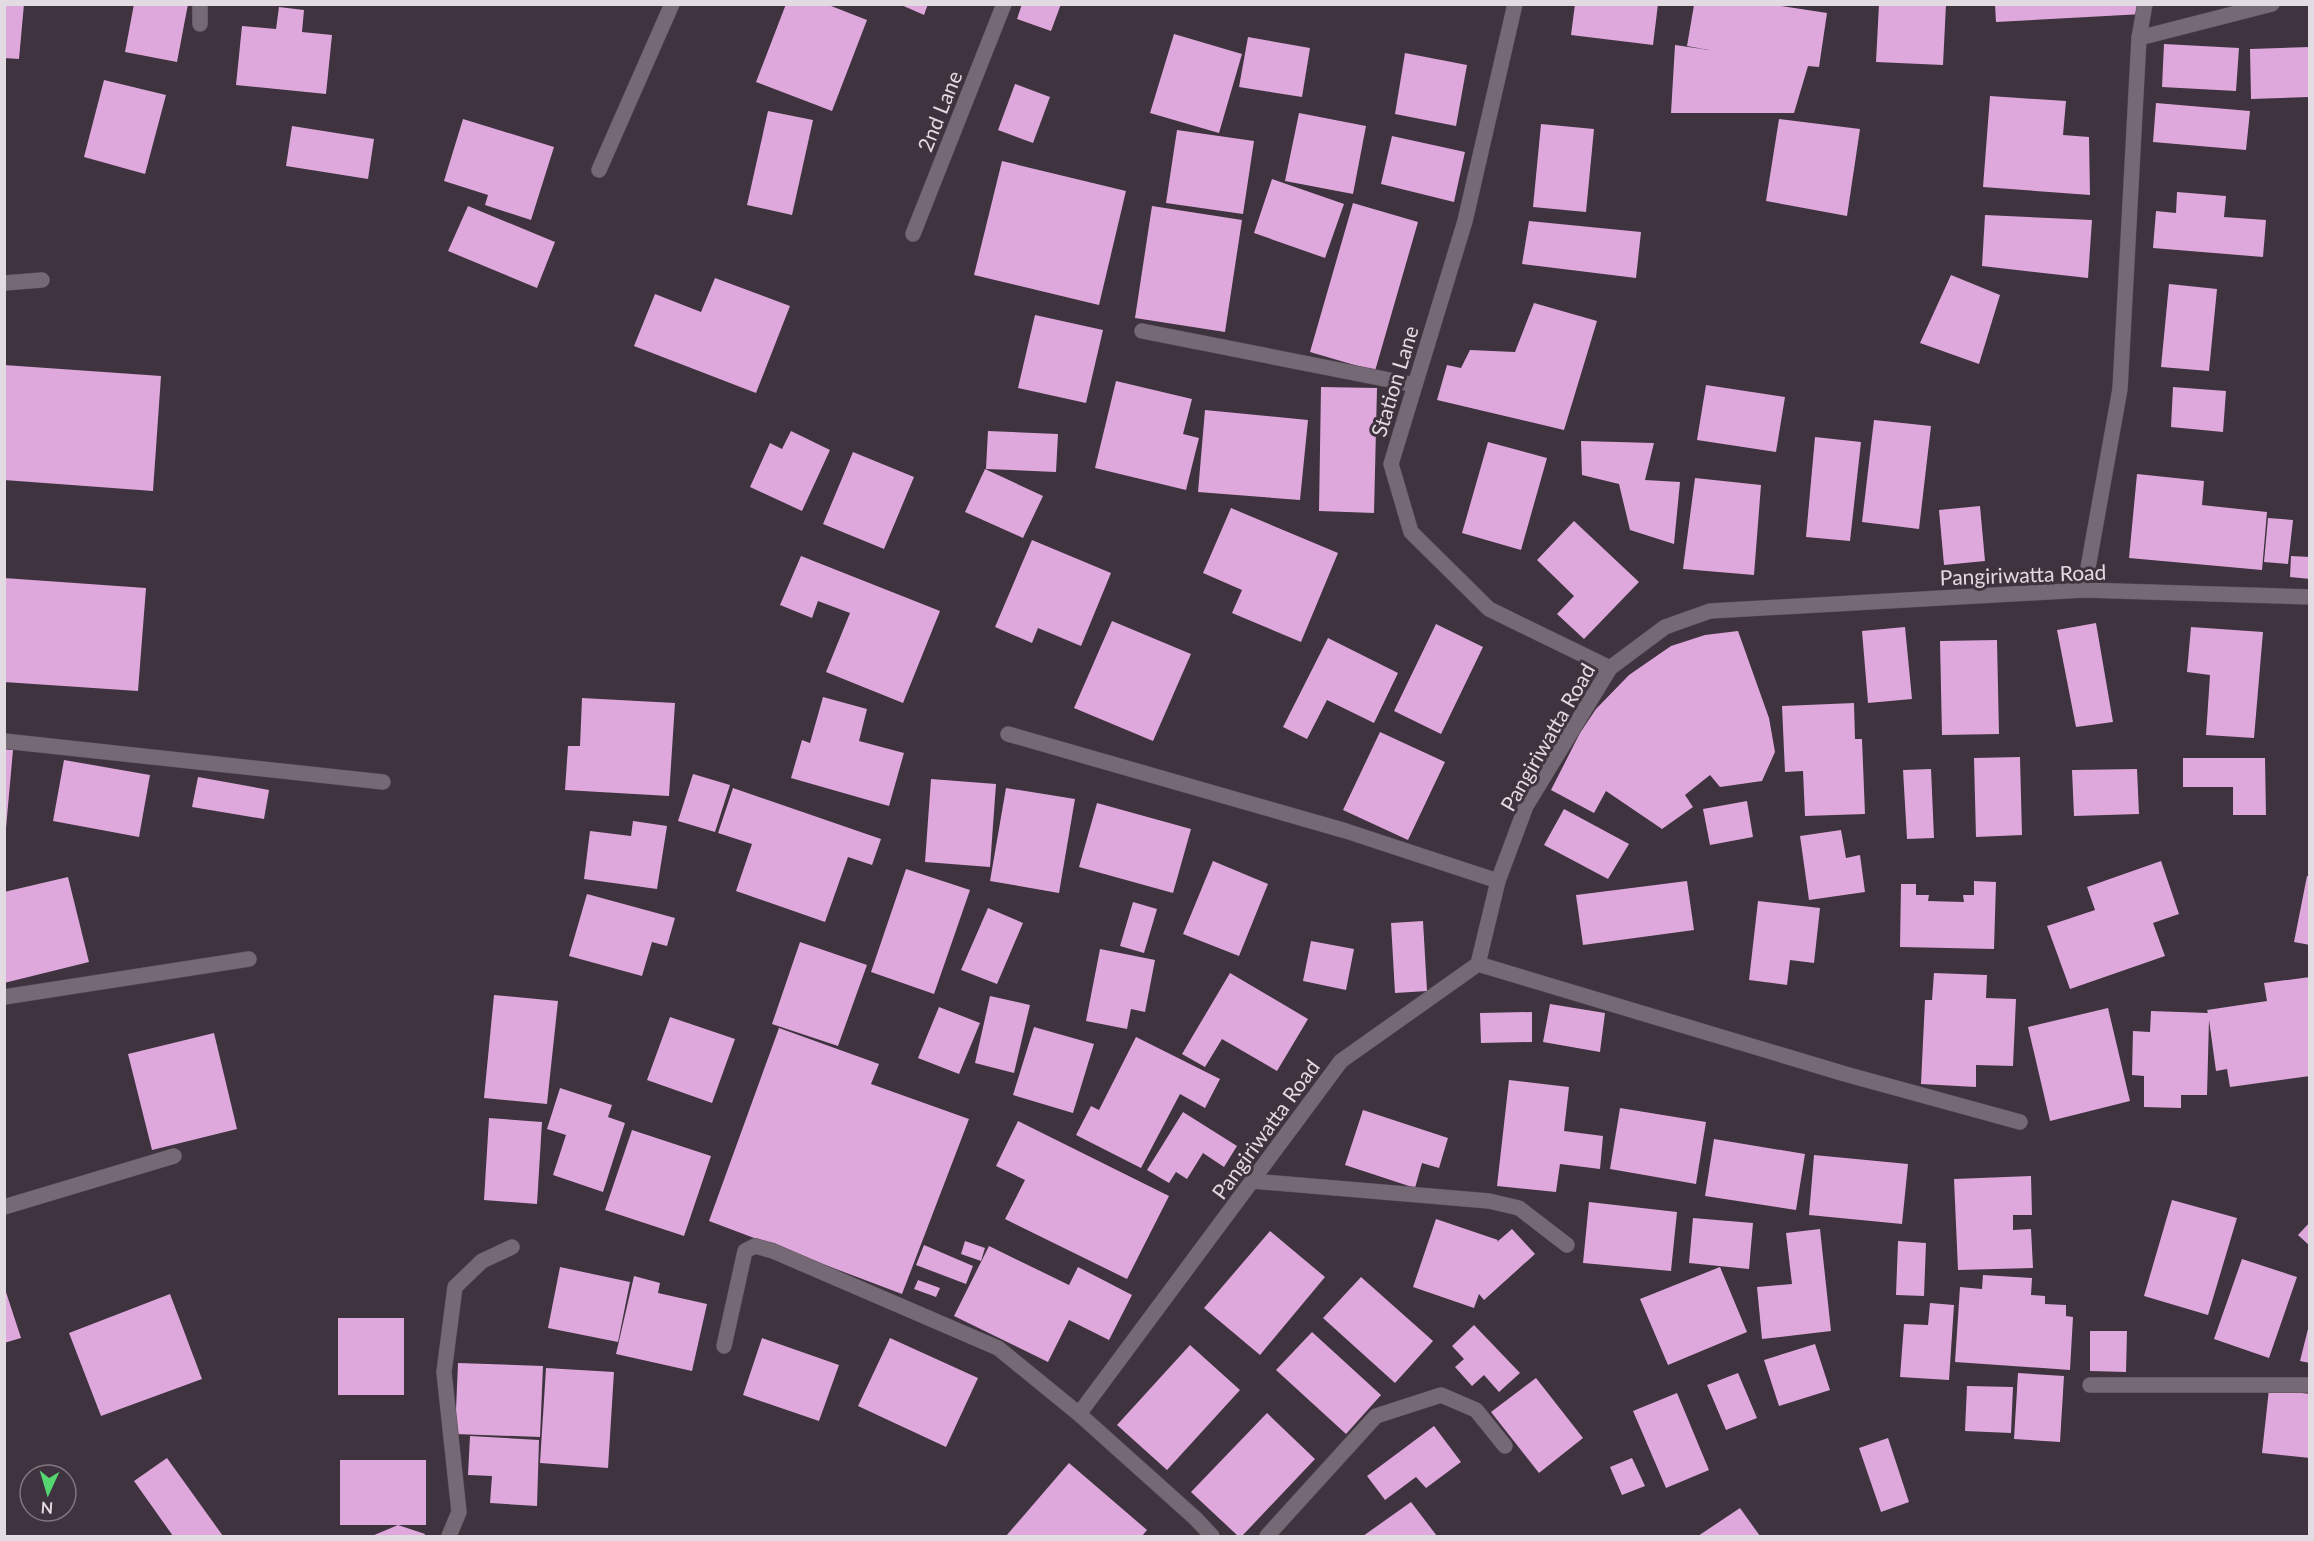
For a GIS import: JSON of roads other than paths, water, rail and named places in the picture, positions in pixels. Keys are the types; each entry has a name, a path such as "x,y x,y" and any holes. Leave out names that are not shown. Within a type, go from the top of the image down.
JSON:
{"street":[{"path":"200,4 200,24"},
{"path":"599,170 672,4"},
{"name":"2nd Lane","path":"913,234 1005,4"},
{"name":"Station Lane","path":"1515,4 1465,221 1391,464 1412,532 1489,609 1610,668"},
{"path":"2084,590 2120,389 2139,38 2145,4"},
{"path":"2139,38 2272,4"},
{"path":"4,283 42,280"},
{"path":"1142,331 1415,386"},
{"name":"Pangiriwatta Road","path":"1079,1414 1341,1061 1478,964 1498,881 1526,806 1610,668 1665,627 1710,611 2084,590 2310,597"},
{"path":"1008,734 1346,831 1498,881"},
{"path":"4,741 383,782"},
{"path":"4,997 249,959"},
{"path":"1478,964 1845,1074 2020,1122"},
{"path":"4,1207 174,1156"},
{"path":"1252,1181 1489,1201 1519,1208 1568,1245"},
{"path":"723,1346 745,1251 755,1246 773,1251 998,1348 1079,1414 1196,1518 1212,1536"},
{"path":"449,1536 459,1512 444,1372 455,1287 482,1261 512,1247"},
{"path":"2090,1385 2310,1385"},
{"path":"1267,1536 1377,1416 1441,1395 1476,1410 1505,1446"}]}
